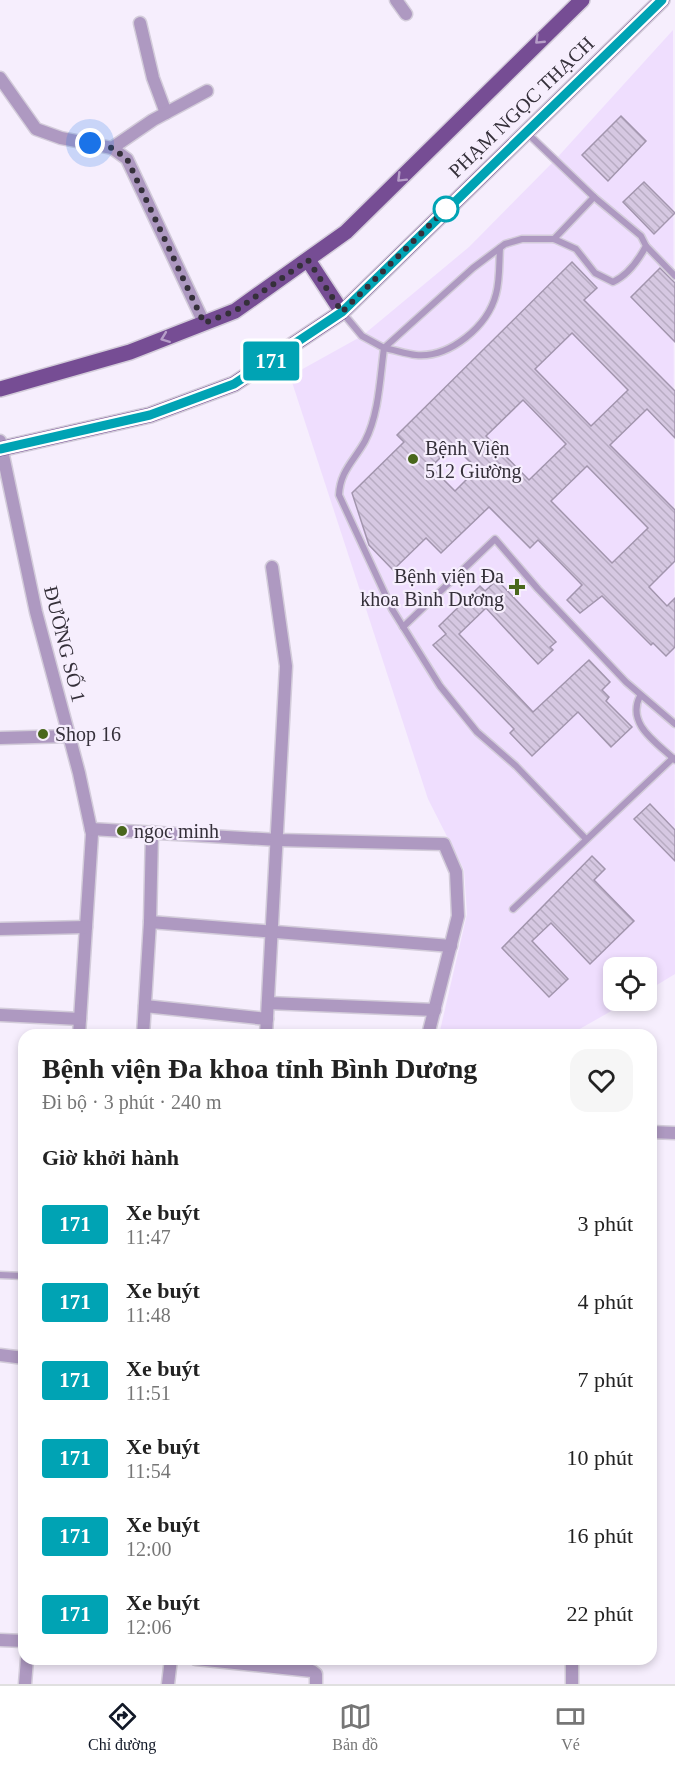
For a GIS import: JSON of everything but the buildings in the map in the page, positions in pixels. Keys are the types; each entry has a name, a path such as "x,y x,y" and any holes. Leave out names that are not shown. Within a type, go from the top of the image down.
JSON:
{"main road":[{"name":"PHẠM NGỌC THẠCH","path":"0,389 130,352 235,311 346,232 582,0"},
{"name":"PHẠM NGỌC THẠCH","path":"0,446 150,415 234,384 342,312 662,0"},
{"path":"308,260 342,312"}],"street":[{"path":"396,0 406,14"},
{"path":"140,23 153,78 166,113"},
{"path":"0,78 36,129 62,138 112,148 127,159 204,323"},
{"path":"112,148 207,90"},
{"name":"ĐƯỜNG SỐ 1","path":"0,446 36,612 91,829 79,1029"},
{"path":"266,1029 286,666 272,567"},
{"path":"0,738 69,736"},
{"path":"91,829 278,840 444,844 456,872 458,916 430,1029"},
{"path":"143,1029 150,922 152,832"},
{"path":"150,922 451,946"},
{"path":"0,929 86,927"},
{"path":"267,1003 435,1010"},
{"path":"145,1006 267,1019"},
{"path":"0,1015 80,1019"},
{"path":"657,1132 675,1133"},
{"path":"0,1355 18,1357"},
{"path":"0,1640 18,1641"},
{"path":"25,1684 27,1665"},
{"path":"168,1684 170,1665"},
{"path":"268,1665 312,1671 316,1674 316,1684"},
{"path":"572,1665 572,1684"}],"lane":[{"path":"525,132 640,236 646,246 675,276"},
{"path":"554,239 594,196"},
{"path":"586,839 516,766 477,732 440,686 403,627 339,495 340,482 346,467 365,440 371,422 384,348 500,248 522,239 554,239 576,249 595,273 613,282 629,271 646,246"},
{"path":"342,312 362,336 384,348 417,355 436,353 454,345 474,330 488,313 496,294 500,248"},
{"path":"403,627 495,539 538,589 640,696 675,724"},
{"path":"513,909 674,760 650,737 636,717 634,711 640,696"},
{"path":"0,1275 18,1276"}],"shaded area":[{"name":"Bệnh viện Đa khoa Bình Dương","path":"673,30 675,974 657,985 657,957 603,957 603,1011 611,1011 580,1029 440,1029 467,914 464,870 428,799 290,376 362,336 469,247 555,160"}],"bus line":[{"name":"171","path":"0,449 150,415 234,384 282,354 342,312 662,0"}],"place":[{"name":"Bệnh Viện 512 Giường","path":"413,459"},
{"name":"Bệnh viện Đa khoa Bình Dương","path":"517,587"},
{"name":"Shop 16","path":"43,734"},
{"name":"ngoc minh","path":"122,831"}],"route":[{"path":"90,143 112,148 127,159 204,323 235,311 308,260 342,312 446,209"}]}
